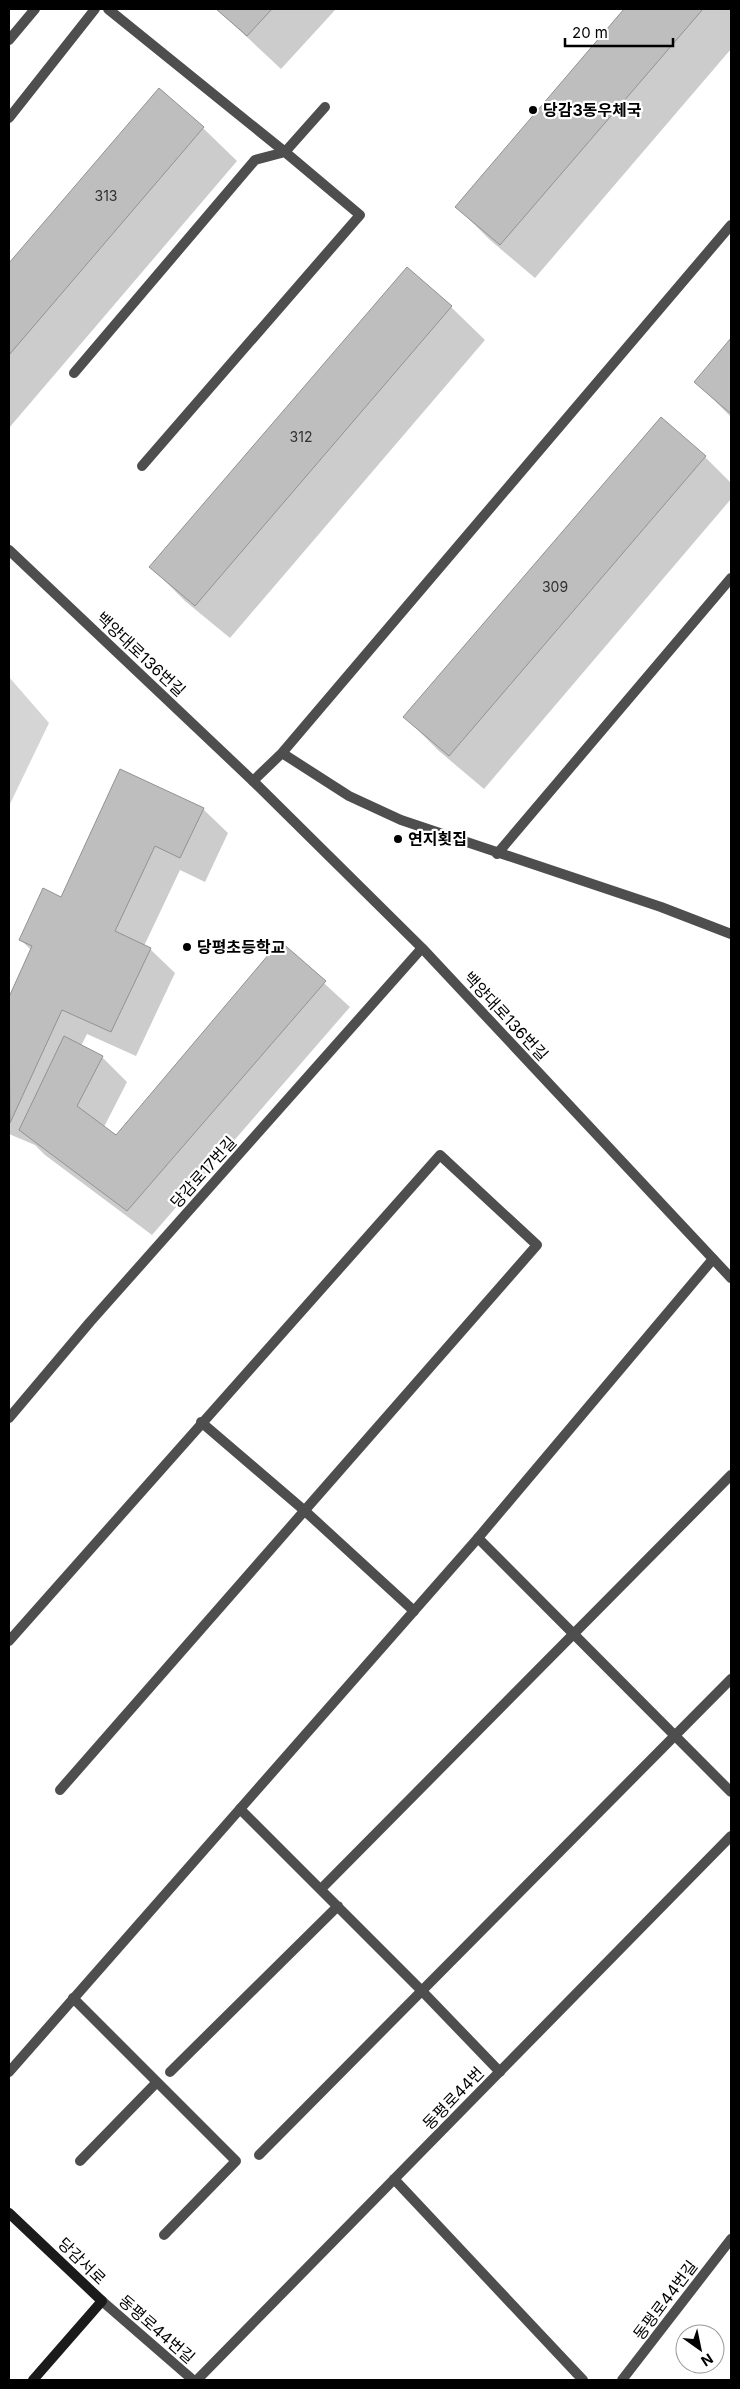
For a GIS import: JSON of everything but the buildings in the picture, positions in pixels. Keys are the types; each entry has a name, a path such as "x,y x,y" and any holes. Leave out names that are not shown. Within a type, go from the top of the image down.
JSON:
{"main road":[{"name":"당감서로","path":"9,2213 102,2301 33,2380"}],"street":[{"path":"9,40 35,9"},
{"path":"9,118 95,9"},
{"path":"108,9 286,152 360,215 142,466"},
{"path":"74,373 255,160 286,152 325,107"},
{"path":"253,781 282,753 731,225"},
{"name":"백양대로136번길","path":"9,550 253,781 422,948 731,1278"},
{"path":"497,854 731,578"},
{"path":"282,753 349,796 401,820 661,908 731,934"},
{"name":"당감로17번길","path":"9,1418 90,1322 422,948"},
{"path":"9,1640 201,1422 440,1156 537,1245 60,1790"},
{"path":"9,2072 478,1538 713,1259"},
{"path":"201,1422 305,1511 414,1611"},
{"path":"321,1889 731,1475"},
{"path":"478,1538 731,1792"},
{"path":"259,2155 731,1679"},
{"path":"240,1809 500,2072"},
{"name":"동평로44번","path":"197,2380 731,1836"},
{"path":"170,2072 338,1906"},
{"path":"73,1998 236,2161 164,2235"},
{"path":"80,2161 157,2082"},
{"path":"394,2180 583,2380"},
{"name":"동평로44번길","path":"622,2380 731,2238"},
{"name":"동평로44번길","path":"102,2301 192,2380"}],"shaded area":[{"path":"9,677 49,723 9,806"}],"place":[{"name":"당감3동우체국","path":"533,110"},
{"name":"연지횟집","path":"398,839"},
{"name":"당평초등학교","path":"187,947"}]}
